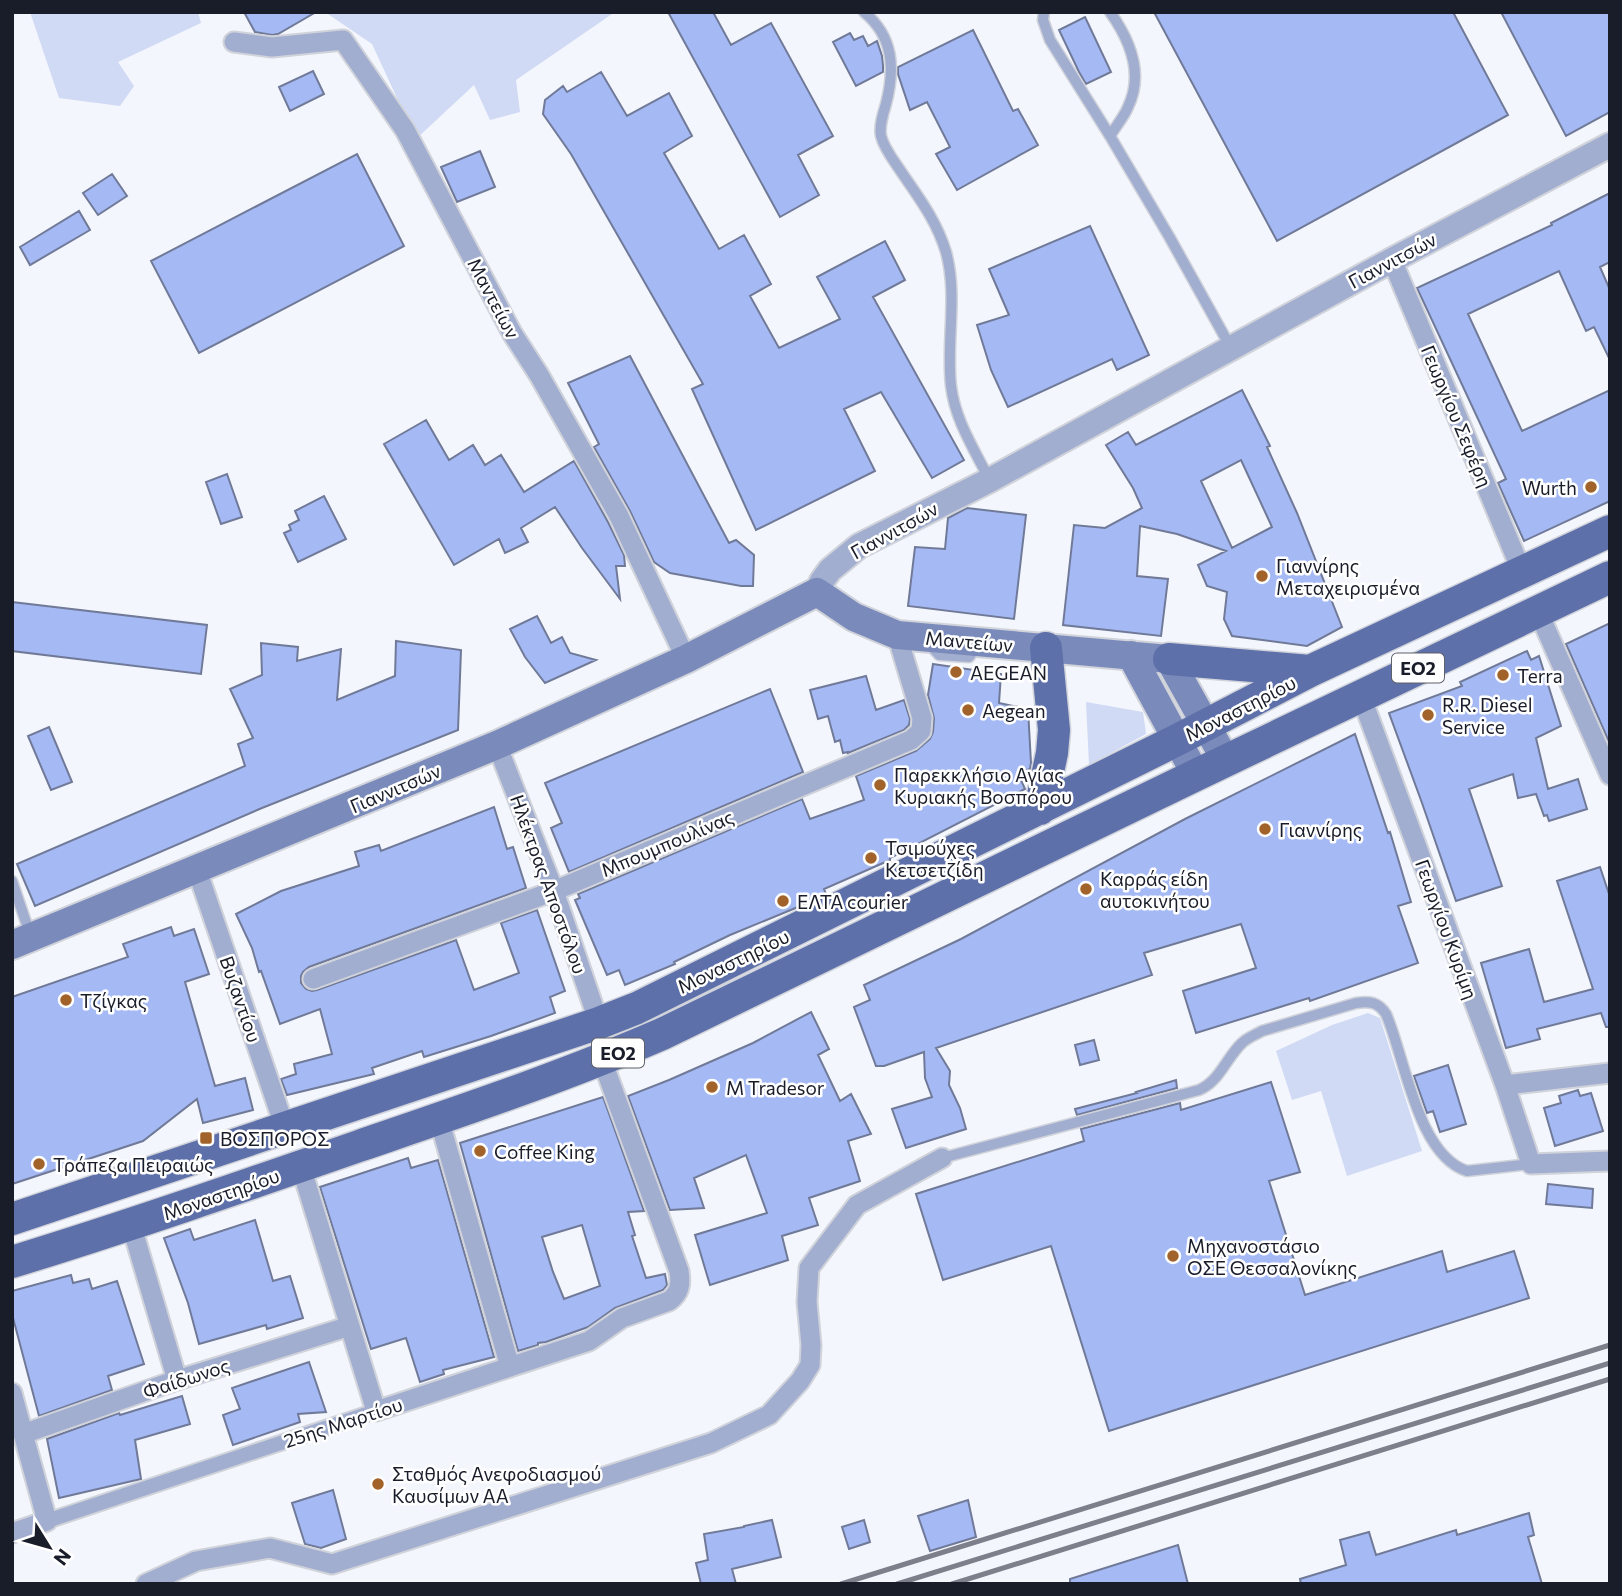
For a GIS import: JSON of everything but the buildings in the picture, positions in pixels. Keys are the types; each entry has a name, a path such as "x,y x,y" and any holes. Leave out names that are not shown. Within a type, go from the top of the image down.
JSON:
{"main road":[{"name":"Μοναστηρίου","path":"12,1219 638,1008 1040,809 1310,671 1610,531"},
{"name":"Μοναστηρίου","path":"12,1262 301,1167 602,1060 675,1028 1610,577"},
{"name":"Γιαννιτσών","path":"22,941 497,745 686,659 817,592"},
{"name":"Μαντείων","path":"817,592 854,617 897,635 1169,659"},
{"path":"1040,809 1054,730 1046,648"},
{"path":"1131,655 1196,775"},
{"path":"1169,659 1310,671"},
{"path":"1169,659 1226,761"}],"street":[{"name":"Μαντείων","path":"234,42 272,47 343,40 405,130 512,333 539,375 619,516 686,659"},
{"name":"Γιαννιτσών","path":"817,592 830,570 859,545 989,480 1392,260 1610,145"},
{"name":"Γεωργίου Σεφέρη","path":"1392,260 1522,572"},
{"path":"1538,611 1610,775"},
{"name":"Μπουμπουλίνας","path":"313,979 554,891 917,737 923,725 922,718 897,635"},
{"name":"Γεωργίου Κυρίμη","path":"1361,696 1505,1085 1531,1164"},
{"name":"Ηλέκτρας Αποστόλου","path":"497,745 554,891 599,1023"},
{"name":"Βυζαντίου","path":"197,870 285,1128"},
{"name":"25ης Μαρτίου","path":"12,1533 589,1341 622,1318 676,1297 679,1291 679,1272 602,1060"},
{"path":"1505,1085 1610,1073"},
{"path":"439,1119 510,1367"},
{"path":"146,1584 196,1561 270,1548 332,1564 711,1443 769,1415 800,1381 810,1365 807,1302 810,1268 857,1205 942,1158"},
{"path":"1531,1164 1610,1161"},
{"path":"301,1167 376,1411"},
{"path":"131,1224 177,1380"},
{"name":"Φαίδωνος","path":"23,1434 177,1380 350,1326"},
{"path":"12,1393 47,1521"}],"lane":[{"path":"864,12 883,33 891,59 891,76 881,121 881,136 940,233 947,256 951,280 949,356 954,406 989,480"},
{"path":"1044,12 1043,20 1050,40 1170,238 1231,348"},
{"path":"1110,12 1127,38 1133,56 1135,78 1128,108 1110,136"},
{"path":"931,646 939,654 969,657 975,649"},
{"path":"13,884 22,941"},
{"path":"942,1158 1199,1090 1212,1082 1241,1043 1252,1036 1368,1001 1377,1004 1386,1014 1417,1108 1436,1146 1450,1163 1467,1171 1531,1164"}],"shaded area":[{"path":"30,12 198,12 201,23 118,62 134,86 120,106 59,98"},
{"path":"325,12 615,12 516,80 520,112 490,120 474,85 416,139 372,44"},
{"path":"1086,702 1143,712 1146,734 1089,765"},
{"path":"1368,1013 1380,1018 1422,1151 1347,1176 1321,1091 1292,1100 1276,1051 1332,1025"}],"railway":[{"path":"841,1584 1610,1345"},
{"path":"897,1584 1610,1363"},
{"path":"952,1584 1610,1379"}],"place":[{"name":"Wurth","path":"1591,487"},
{"name":"Γιαννίρης Μεταχειρισμένα","path":"1262,576"},
{"name":"AEGEAN","path":"956,672"},
{"name":"Terra","path":"1503,675"},
{"name":"Aegean","path":"968,710"},
{"name":"R.R. Diesel Service","path":"1428,715"},
{"name":"Παρεκκλήσιο Αγίας Κυριακής Βοσπόρου","path":"880,785"},
{"name":"Γιαννίρης","path":"1265,829"},
{"name":"Τσιμούχες Κετσετζίδη","path":"871,858"},
{"name":"Καρράς είδη αυτοκινήτου","path":"1086,889"},
{"name":"ΕΛΤΑ courier","path":"783,901"},
{"name":"Τζίγκας","path":"66,1000"},
{"name":"M Tradesor","path":"712,1087"},
{"name":"ΒΟΣΠΟΡΟΣ","path":"206,1138"},
{"name":"Coffee King","path":"480,1151"},
{"name":"Τράπεζα Πειραιώς","path":"39,1164"},
{"name":"Μηχανοστάσιο ΟΣΕ Θεσσαλονίκης","path":"1173,1256"},
{"name":"Σταθμός Ανεφοδιασμού Καυσίμων ΑΑ","path":"378,1484"}]}
